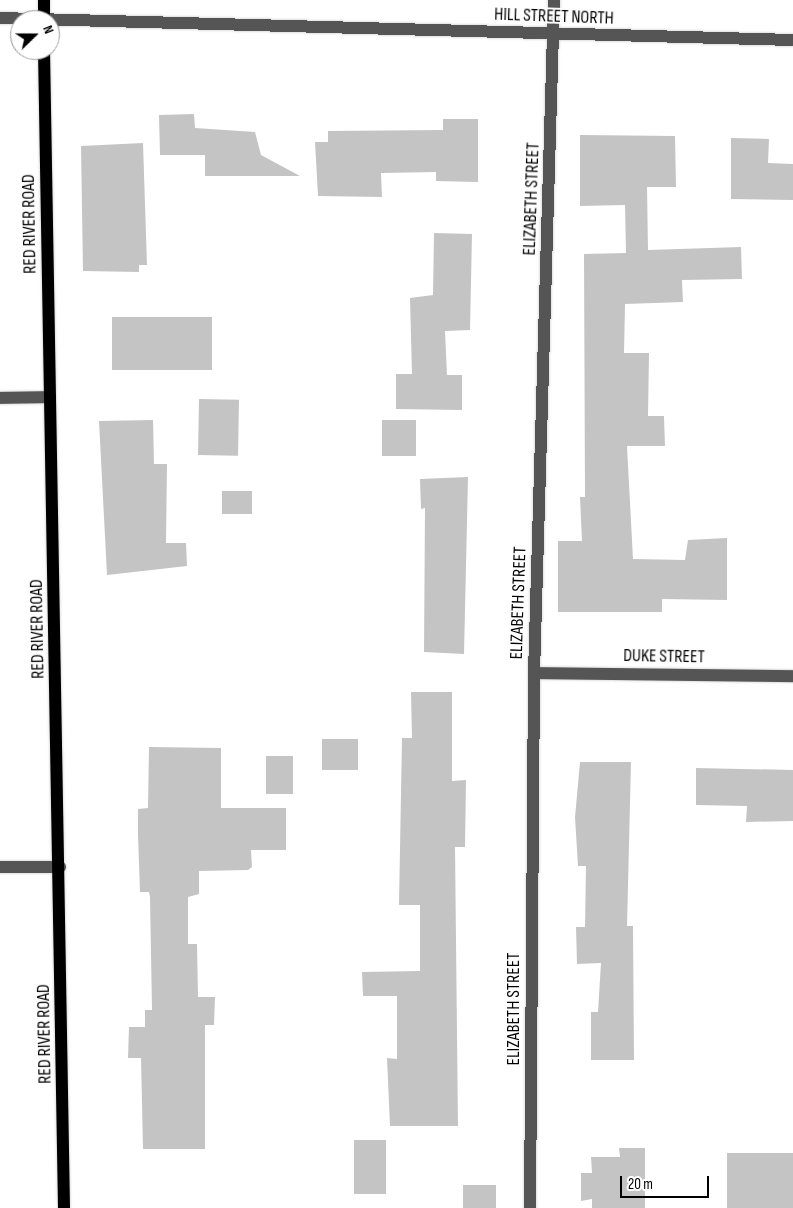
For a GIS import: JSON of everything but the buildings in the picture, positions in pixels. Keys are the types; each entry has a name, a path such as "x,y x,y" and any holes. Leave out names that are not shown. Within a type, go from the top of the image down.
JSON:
{"main road":[{"name":"RED RIVER ROAD","path":"44,60 60,867 64,1208"}],"street":[{"name":"ELIZABETH STREET","path":"530,1208 534,673 555,35 554,0"},
{"name":"HILL STREET NORTH","path":"60,20 555,35 793,40"},
{"path":"0,398 50,397"},
{"name":"DUKE STREET","path":"534,673 793,676"},
{"path":"0,867 60,867"}]}
